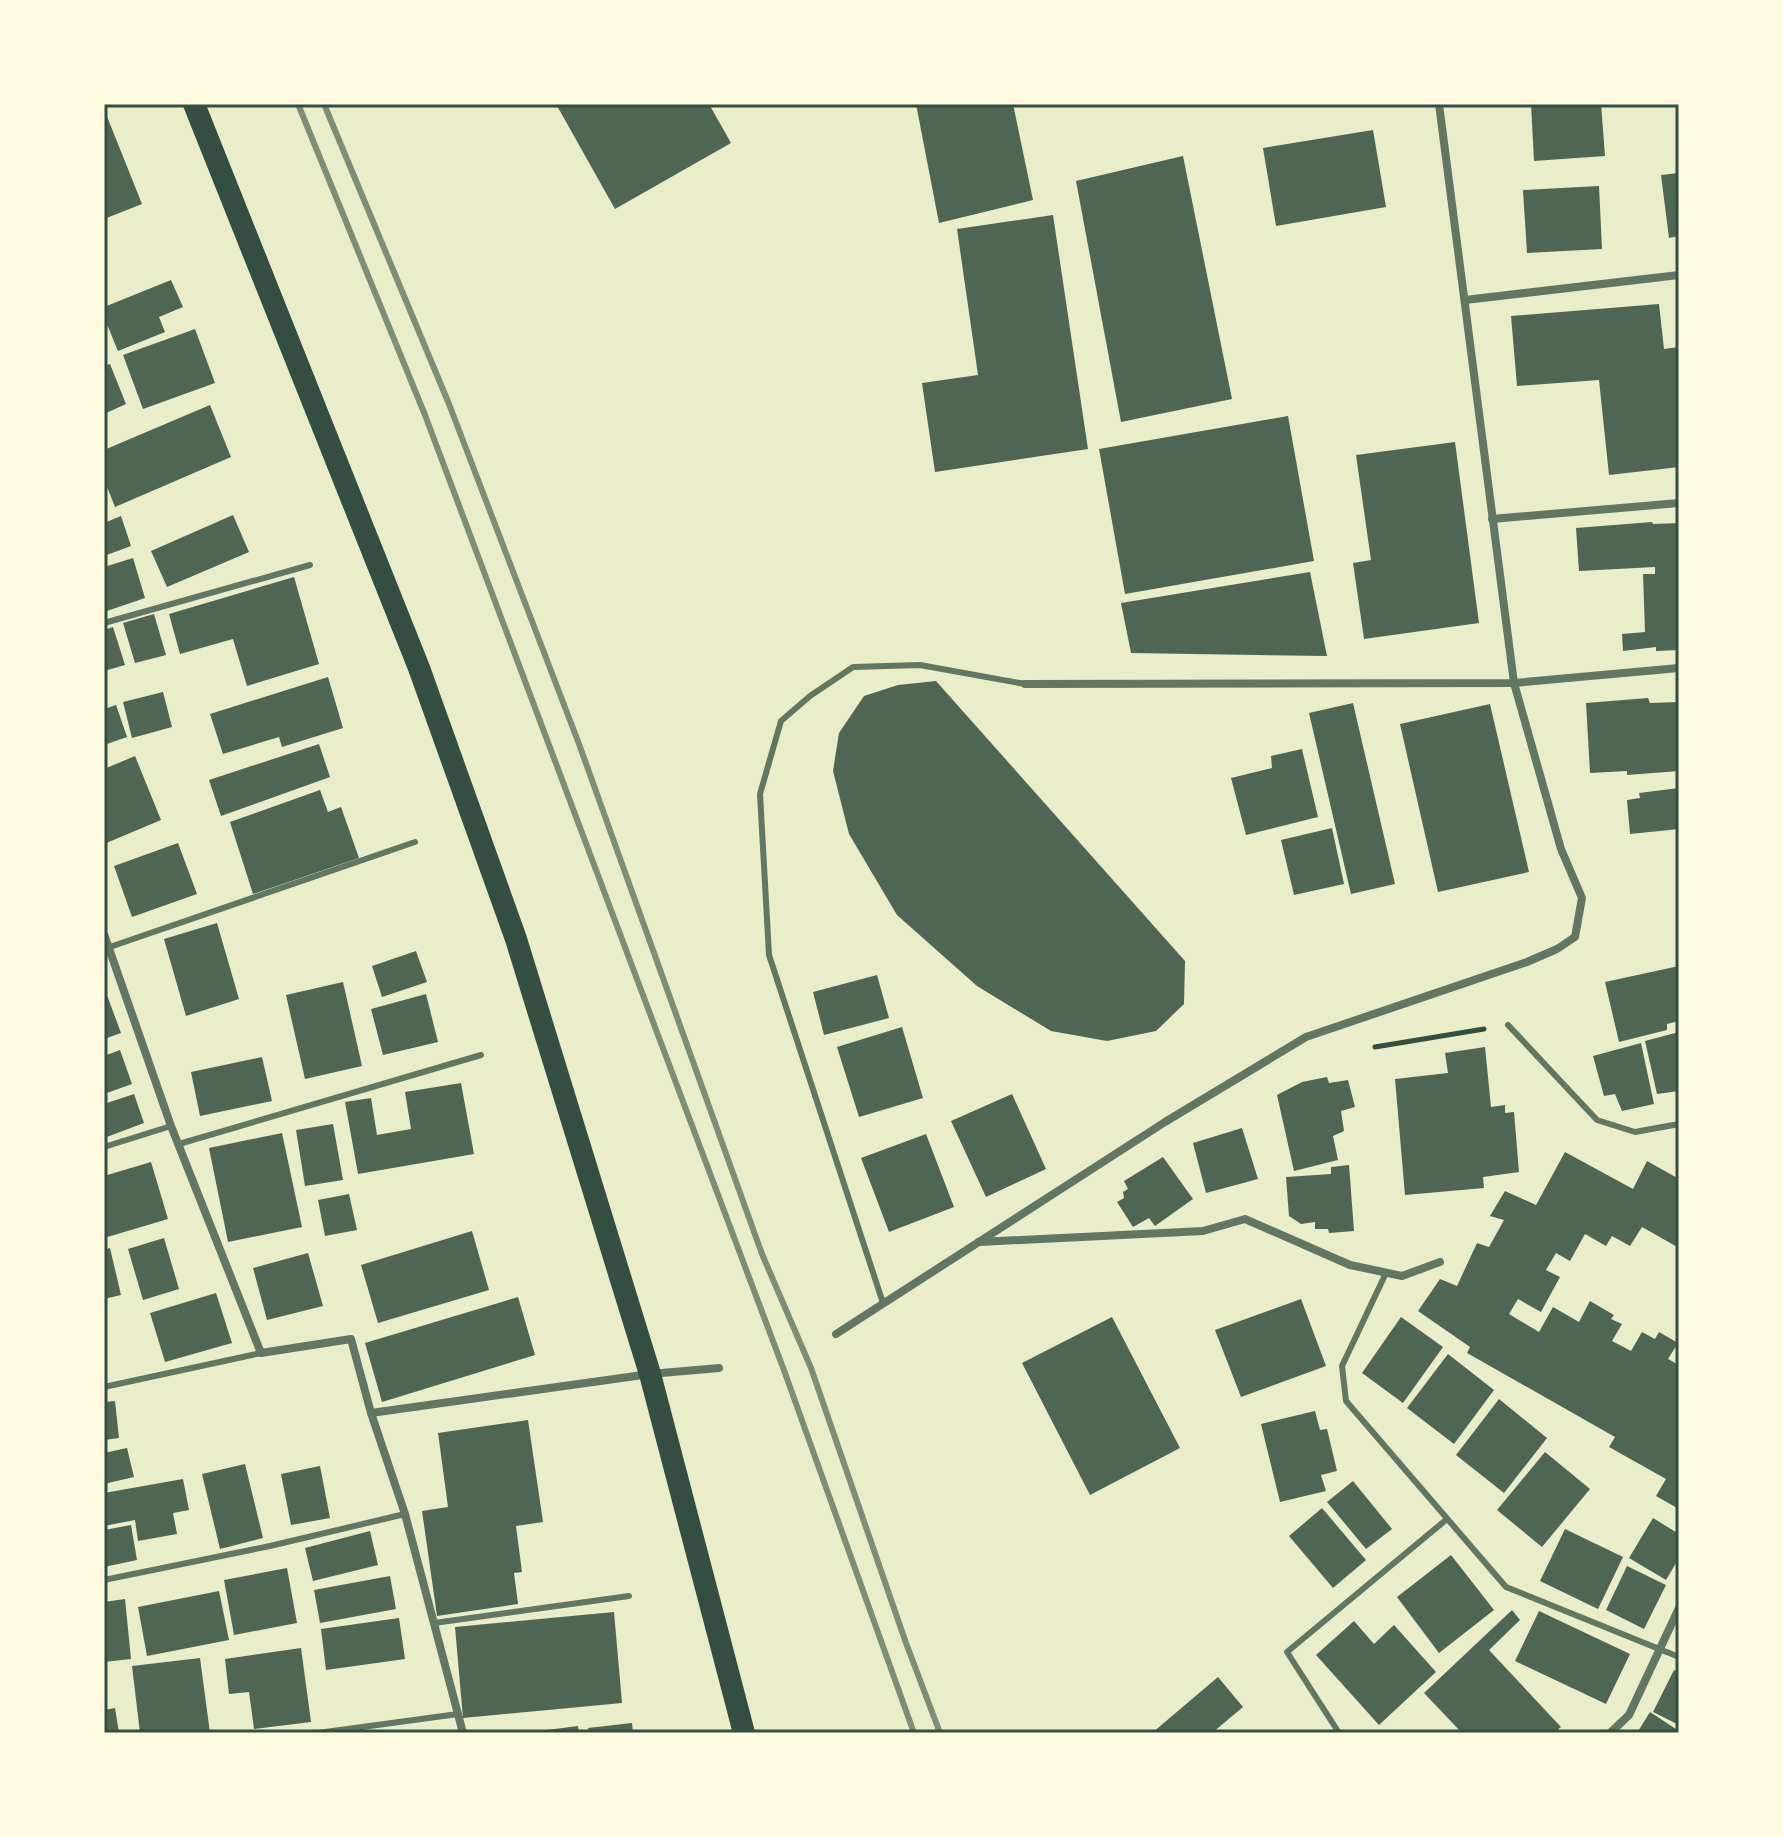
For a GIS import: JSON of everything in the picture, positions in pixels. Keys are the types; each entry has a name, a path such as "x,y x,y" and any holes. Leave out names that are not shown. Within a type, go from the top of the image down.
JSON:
{"highway":[{"path":"194,104 419,668 516,939 650,1374 744,1733"}],"street":[{"path":"836,1334 1165,1122 1306,1037 1527,962 1575,937 1582,898 1561,849 1514,683 1439,104"},
{"path":"1465,300 1679,275"},
{"path":"1492,519 1679,503"},
{"path":"1025,684 1514,683 1679,668"},
{"path":"104,934 106,949 171,1126 261,1353 351,1339 371,1413 405,1514 463,1733"},
{"path":"978,1242 1203,1231 1245,1219 1350,1265 1386,1273 1402,1276 1440,1262"},
{"path":"371,1413 650,1374 719,1368"},
{"path":"1610,1733 1629,1715 1679,1608"}],"lane":[{"path":"104,623 310,565"},
{"path":"883,1303 769,955 760,794 781,721 810,696 853,667 920,665 1025,684"},
{"path":"106,949 415,842"},
{"path":"1508,1025 1597,1120 1635,1132 1679,1124"},
{"path":"179,1144 481,1055"},
{"path":"104,1147 171,1126"},
{"path":"1386,1273 1342,1366 1346,1401 1506,1587 1679,1657"},
{"path":"104,1387 261,1353"},
{"path":"104,1580 405,1514"},
{"path":"1339,1733 1287,1652 1447,1519"},
{"path":"434,1623 629,1596"},
{"path":"318,1733 458,1714"}],"path":[{"path":"1371,1048 1508,1025"}],"building":[{"path":"556,104 709,104 731,143 615,209"},
{"path":"916,104 1013,104 1033,200 939,223"},
{"path":"1531,104 1601,104 1605,156 1534,161"},
{"path":"104,109 142,204 104,219"},
{"path":"1373,130 1386,207 1276,226 1263,148"},
{"path":"1183,156 1232,399 1121,422 1076,181"},
{"path":"1679,173 1679,236 1669,238 1661,175"},
{"path":"1599,186 1602,249 1527,253 1523,190"},
{"path":"1053,215 1088,449 935,472 922,383 978,375 957,229"},
{"path":"171,280 183,307 159,317 165,332 118,351 104,317 104,307"},
{"path":"1659,304 1664,349 1679,347 1679,467 1609,475 1599,380 1517,386 1511,316"},
{"path":"195,329 215,383 143,409 123,355"},
{"path":"110,364 126,404 104,414 104,366"},
{"path":"210,405 231,457 115,507 104,479 104,450"},
{"path":"1288,416 1314,561 1125,594 1099,449"},
{"path":"1455,442 1479,623 1364,639 1353,563 1371,560 1356,455"},
{"path":"233,515 249,552 167,587 151,551"},
{"path":"121,516 131,546 104,556 104,523"},
{"path":"1679,523 1679,650 1656,651 1656,647 1623,651 1622,634 1645,632 1643,574 1655,574 1655,567 1579,571 1576,528"},
{"path":"133,558 145,598 104,612 104,567"},
{"path":"1310,572 1327,656 1131,653 1121,603"},
{"path":"294,577 319,664 247,686 233,639 180,654 169,614"},
{"path":"154,614 166,655 135,663 123,623"},
{"path":"113,627 125,665 104,671 104,630"},
{"path":"328,677 343,728 282,747 279,737 223,754 210,714"},
{"path":"936,681 1185,961 1184,1004 1156,1031 1107,1041 1051,1031 977,986 897,915 849,834 833,771 839,733 864,696 898,685"},
{"path":"163,692 172,727 132,738 123,702"},
{"path":"1648,698 1650,703 1679,702 1679,771 1627,775 1627,771 1590,773 1586,703"},
{"path":"1353,703 1395,884 1351,894 1309,713"},
{"path":"1490,704 1529,872 1438,892 1400,724"},
{"path":"116,705 127,737 104,745 104,709"},
{"path":"319,744 330,777 221,816 209,780"},
{"path":"1302,749 1318,817 1246,835 1231,778 1272,768 1271,756"},
{"path":"135,756 161,820 104,844 104,769"},
{"path":"1679,788 1679,829 1630,834 1627,800 1640,798 1639,793"},
{"path":"320,790 328,812 341,807 359,858 253,894 230,822"},
{"path":"1332,828 1344,884 1294,895 1281,840"},
{"path":"178,843 197,894 132,917 114,866"},
{"path":"217,923 239,999 186,1016 164,939"},
{"path":"416,951 427,982 382,997 372,966"},
{"path":"1679,966 1679,1021 1667,1024 1667,1030 1619,1042 1605,982"},
{"path":"877,975 889,1018 824,1035 813,992"},
{"path":"343,982 362,1066 305,1079 286,995"},
{"path":"104,987 121,1033 104,1039"},
{"path":"426,994 438,1042 383,1055 371,1009"},
{"path":"902,1027 923,1098 859,1117 837,1047"},
{"path":"1679,1032 1679,1091 1657,1094 1645,1041"},
{"path":"1641,1043 1654,1104 1622,1111 1615,1094 1604,1096 1593,1056"},
{"path":"1485,1047 1491,1107 1505,1105 1505,1113 1514,1112 1519,1172 1483,1177 1484,1188 1405,1195 1395,1079 1448,1073 1445,1053"},
{"path":"120,1050 132,1084 104,1094 104,1056"},
{"path":"262,1057 272,1101 200,1116 191,1072"},
{"path":"1327,1077 1329,1083 1348,1080 1355,1107 1341,1111 1344,1131 1333,1136 1338,1160 1294,1171 1277,1095 1302,1082"},
{"path":"461,1083 474,1154 358,1174 345,1102 371,1098 377,1135 411,1129 405,1092"},
{"path":"134,1094 144,1123 104,1138 104,1104"},
{"path":"1012,1094 1046,1169 986,1197 951,1121"},
{"path":"333,1124 343,1180 305,1186 296,1130"},
{"path":"1242,1128 1258,1179 1206,1193 1193,1143"},
{"path":"282,1133 302,1227 228,1242 209,1148"},
{"path":"926,1134 954,1207 889,1232 861,1158"},
{"path":"1565,1152 1633,1189 1647,1161 1679,1179 1679,1248 1642,1227 1630,1246 1612,1236 1606,1246 1585,1234 1570,1261 1556,1253 1546,1270 1560,1277 1541,1312 1518,1299 1509,1314 1539,1332 1553,1307 1579,1322 1590,1301 1614,1315 1611,1319 1622,1324 1612,1341 1631,1351 1642,1332 1655,1339 1659,1332 1678,1343 1668,1359 1679,1365 1679,1509 1656,1496 1666,1479 1609,1447 1615,1437 1467,1353 1470,1347 1418,1311 1440,1279 1457,1286 1477,1243 1489,1247 1504,1220 1490,1216 1505,1191 1536,1205"},
{"path":"1163,1157 1193,1199 1155,1226 1149,1218 1133,1227 1117,1202 1124,1198 1123,1192 1128,1189 1124,1181"},
{"path":"151,1162 168,1219 104,1238 104,1176"},
{"path":"1349,1165 1354,1231 1329,1233 1328,1229 1315,1229 1315,1222 1301,1224 1289,1216 1286,1177 1331,1174 1331,1167"},
{"path":"349,1194 357,1230 325,1236 318,1200"},
{"path":"472,1231 489,1290 378,1323 361,1265"},
{"path":"164,1238 179,1289 143,1300 128,1249"},
{"path":"110,1248 121,1295 104,1299 104,1250"},
{"path":"308,1253 323,1306 267,1320 253,1268"},
{"path":"216,1293 232,1343 165,1362 150,1313"},
{"path":"518,1297 535,1355 382,1402 365,1343"},
{"path":"1301,1299 1326,1366 1241,1397 1215,1330"},
{"path":"1112,1317 1180,1448 1090,1495 1022,1363"},
{"path":"1401,1317 1443,1347 1403,1403 1362,1373"},
{"path":"1448,1354 1494,1390 1454,1444 1407,1408"},
{"path":"1499,1399 1547,1438 1504,1493 1456,1455"},
{"path":"115,1401 119,1438 104,1440 104,1402"},
{"path":"1315,1411 1320,1430 1327,1429 1337,1471 1321,1475 1326,1491 1280,1502 1261,1424"},
{"path":"528,1420 543,1522 516,1526 522,1572 514,1573 518,1604 437,1616 422,1511 448,1507 438,1433"},
{"path":"127,1448 134,1477 104,1484 104,1453"},
{"path":"1545,1452 1590,1489 1542,1547 1497,1510"},
{"path":"245,1464 263,1538 220,1549 202,1474"},
{"path":"320,1466 330,1518 291,1525 281,1474"},
{"path":"183,1479 189,1510 173,1513 177,1534 138,1541 135,1520 104,1526 104,1493"},
{"path":"1353,1481 1392,1529 1366,1549 1327,1502"},
{"path":"1322,1508 1366,1560 1333,1588 1289,1536"},
{"path":"1653,1518 1679,1534 1679,1558 1666,1580 1629,1558"},
{"path":"131,1525 137,1560 104,1567 104,1530"},
{"path":"1565,1529 1623,1557 1598,1609 1540,1581"},
{"path":"370,1531 378,1565 313,1581 305,1548"},
{"path":"1451,1555 1494,1610 1439,1653 1397,1597"},
{"path":"1627,1566 1666,1585 1644,1629 1606,1610"},
{"path":"287,1568 297,1623 234,1635 224,1580"},
{"path":"390,1576 396,1609 320,1623 314,1590"},
{"path":"219,1591 229,1640 147,1656 138,1607"},
{"path":"125,1599 131,1659 104,1662 104,1602"},
{"path":"1512,1610 1520,1620 1489,1650 1561,1727 1554,1733 1462,1733 1424,1693"},
{"path":"1539,1611 1630,1654 1606,1704 1515,1661"},
{"path":"614,1612 622,1703 463,1718 455,1627"},
{"path":"399,1618 405,1659 326,1670 321,1629"},
{"path":"1354,1621 1374,1644 1394,1625 1436,1672 1379,1725 1316,1655"},
{"path":"301,1648 311,1722 254,1729 249,1692 229,1694 225,1659"},
{"path":"200,1658 210,1733 140,1733 132,1666"},
{"path":"1674,1670 1679,1672 1679,1725 1653,1712"},
{"path":"1218,1677 1243,1707 1212,1733 1152,1733"},
{"path":"115,1708 119,1733 104,1733 104,1710"},
{"path":"1650,1712 1679,1731 1679,1733 1637,1733"},
{"path":"632,1723 633,1733 589,1733 588,1728"},
{"path":"578,1726 579,1733 539,1733 539,1731"}],"railway":[{"path":"298,104 425,415 785,1373 914,1733"},
{"path":"324,104 449,404 579,744 762,1254 811,1368 940,1733"}]}
